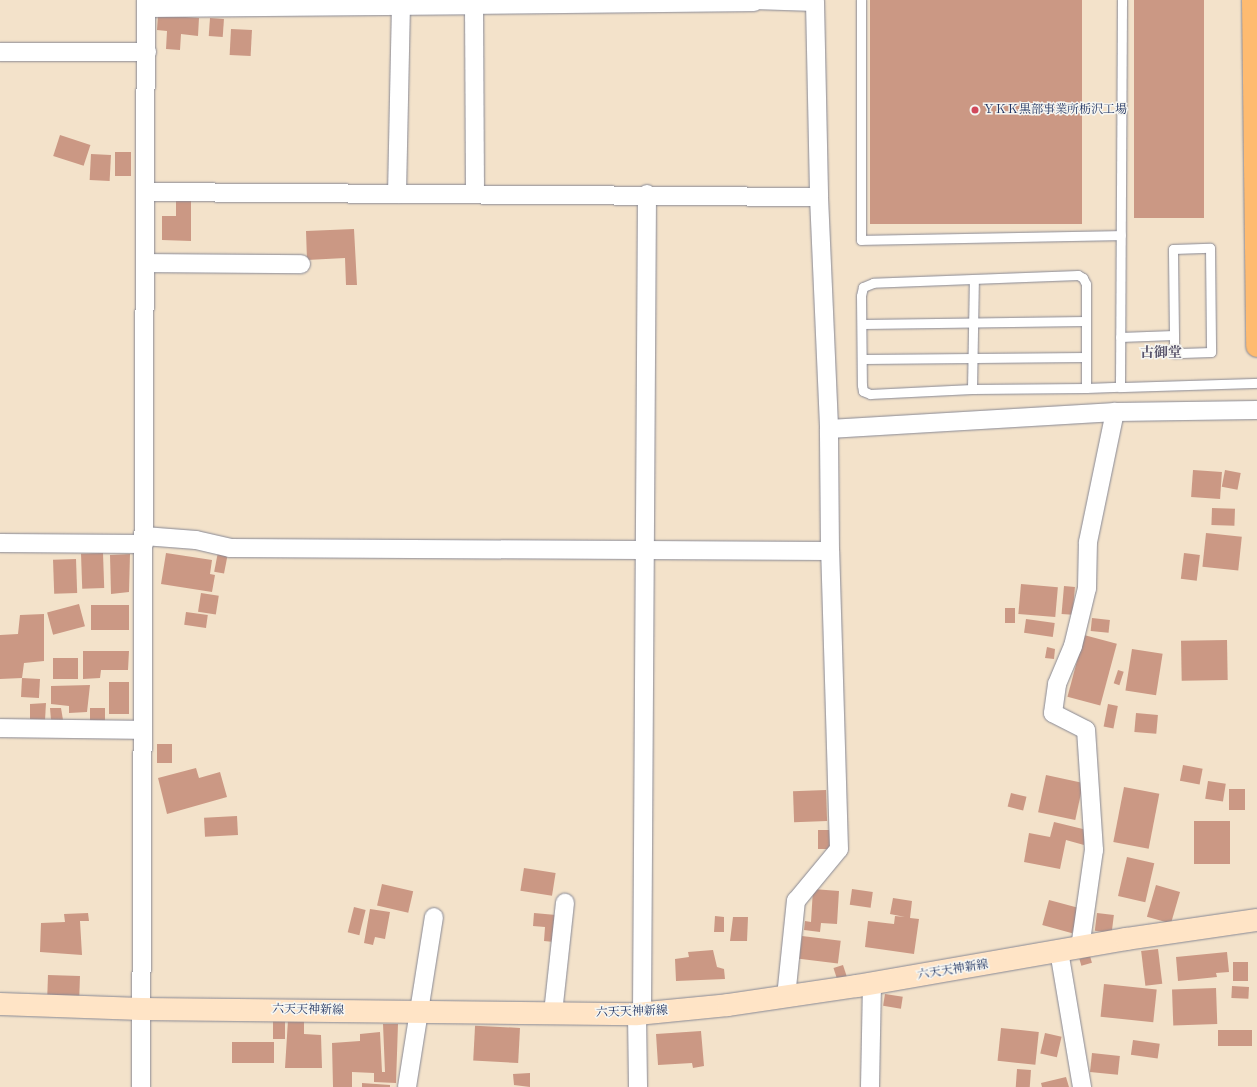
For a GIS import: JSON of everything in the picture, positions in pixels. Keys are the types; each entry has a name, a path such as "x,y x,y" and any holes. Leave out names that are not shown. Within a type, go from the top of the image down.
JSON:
{"main road":[{"path":"1253,0 1257,346"},
{"name":"六天天神新線","path":"0,1004 141,1009 639,1013 786,997 1257,920"}],"street":[{"path":"141,1087 142,730 147,192 146,4 337,3 402,6 474,3 815,2 819,197 829,429 830,551 839,849 796,901 786,997"},
{"path":"474,3 474,194"},
{"path":"397,194 402,6"},
{"path":"0,52 147,52"},
{"path":"147,192 647,194 819,197"},
{"path":"638,1087 647,194"},
{"path":"146,263 301,264"},
{"path":"829,429 1115,412 1257,410"},
{"path":"1082,1087 1069,950 1094,850 1086,730 1053,713 1057,684 1073,646 1087,588 1088,542 1115,412"},
{"path":"0,543 196,540 230,548 643,548 830,551"},
{"path":"0,728 142,730"},
{"path":"553,1013 565,903"},
{"path":"407,1087 434,917"},
{"path":"870,1087 872,984"}],"lane":[{"path":"861,0 861,240 1122,235"},
{"path":"1120,387 1122,235 1122,0"},
{"path":"1210,248 1211,352 1174,353 1174,335 1173,249 1210,248"},
{"path":"1086,388 1086,284 1083,278 1078,275 873,283 863,287 861,296 863,324 863,391 870,394 972,389 1086,388 1257,382"},
{"path":"972,389 974,279"},
{"path":"863,324 1086,321"},
{"path":"1120,337 1174,335"},
{"path":"863,359 1086,357"}],"building":[{"name":"ＹＫＫ黒部事業所栃沢工場","path":"870,0 1082,0 1082,224 870,224"},
{"path":"1134,0 1204,0 1204,218 1134,218"},
{"path":"158,15 199,18 198,36 181,34 180,50 166,49 167,31 157,30"},
{"path":"210,18 224,19 223,37 209,36"},
{"path":"231,29 252,30 251,56 230,55"},
{"path":"60,135 90,145 84,166 53,156"},
{"path":"115,152 131,152 131,176 115,176"},
{"path":"91,154 111,155 110,181 90,180"},
{"path":"176,200 191,200 191,241 162,240 162,216 176,216"},
{"path":"354,229 357,285 346,285 345,258 307,260 306,231"},
{"path":"1193,470 1222,472 1220,499 1191,497"},
{"path":"1225,470 1241,473 1237,490 1222,487"},
{"path":"1212,508 1235,509 1234,526 1211,525"},
{"path":"1206,533 1242,537 1238,571 1202,567"},
{"path":"218,552 228,554 224,574 214,572"},
{"path":"103,553 104,588 82,589 81,554"},
{"path":"166,553 212,560 210,574 215,575 212,592 161,584"},
{"path":"1184,553 1200,555 1197,581 1181,579"},
{"path":"130,554 129,592 111,594 110,555"},
{"path":"76,559 77,593 54,594 53,560"},
{"path":"1021,584 1058,587 1055,617 1018,614"},
{"path":"1064,586 1075,587 1073,615 1062,614"},
{"path":"201,593 219,596 216,615 198,612"},
{"path":"79,604 85,626 53,635 47,613"},
{"path":"91,605 129,605 129,630 91,630"},
{"path":"1005,608 1015,608 1015,623 1005,623"},
{"path":"186,612 208,615 206,628 184,625"},
{"path":"44,614 44,661 24,663 22,678 0,679 0,635 18,634 20,615"},
{"path":"1092,618 1110,620 1109,633 1091,631"},
{"path":"1026,619 1055,623 1053,637 1024,633"},
{"path":"1084,635 1117,644 1100,706 1067,697"},
{"path":"1227,640 1228,680 1182,681 1181,641"},
{"path":"1047,647 1055,649 1054,659 1045,658"},
{"path":"1132,649 1163,654 1156,695 1125,690"},
{"path":"83,651 129,651 128,670 101,670 100,678 83,679"},
{"path":"53,658 78,658 78,679 53,679"},
{"path":"1118,670 1124,672 1119,685 1114,683"},
{"path":"22,678 40,679 39,698 21,697"},
{"path":"109,682 129,682 129,714 109,714"},
{"path":"90,685 87,712 69,713 69,706 51,704 51,686"},
{"path":"46,703 45,720 30,719 30,704"},
{"path":"1108,704 1118,706 1113,728 1104,727"},
{"path":"50,708 61,708 63,720 51,720"},
{"path":"90,708 105,708 105,723 90,723"},
{"path":"1136,713 1158,715 1156,734 1134,732"},
{"path":"157,744 172,744 172,763 157,763"},
{"path":"1183,765 1203,769 1200,785 1180,781"},
{"path":"196,768 199,778 220,772 227,797 167,814 158,778"},
{"path":"1046,775 1083,783 1075,820 1038,812"},
{"path":"1208,781 1226,784 1223,802 1205,799"},
{"path":"1124,787 1159,794 1149,849 1113,842"},
{"path":"1229,789 1245,789 1245,810 1229,810"},
{"path":"826,790 827,821 794,822 793,791"},
{"path":"1011,793 1027,797 1023,810 1008,807"},
{"path":"237,816 238,835 205,837 204,818"},
{"path":"1194,821 1230,821 1230,864 1194,864"},
{"path":"1054,822 1087,830 1084,845 1066,840 1060,869 1024,862 1029,833 1050,837"},
{"path":"818,830 830,830 830,849 818,849"},
{"path":"1127,857 1154,863 1145,902 1118,896"},
{"path":"524,868 556,873 552,896 520,891"},
{"path":"382,884 413,891 408,913 377,905"},
{"path":"1156,885 1180,892 1171,924 1147,917"},
{"path":"813,889 839,891 837,924 821,923 820,932 804,930 805,921 811,922"},
{"path":"852,889 873,892 871,908 850,905"},
{"path":"893,898 912,901 910,918 919,919 914,954 865,947 868,921 894,924 895,916 905,917 890,914"},
{"path":"1049,900 1079,908 1072,933 1042,925"},
{"path":"354,907 366,910 359,935 348,932"},
{"path":"370,909 390,912 385,939 375,937 373,945 364,943"},
{"path":"88,913 89,921 80,921 82,955 40,952 41,923 65,922 64,914"},
{"path":"534,913 556,915 554,942 544,941 545,927 533,926"},
{"path":"1097,913 1114,915 1112,933 1095,931"},
{"path":"715,916 724,917 724,932 714,932"},
{"path":"733,917 748,917 747,941 730,941"},
{"path":"802,936 841,941 838,964 799,959"},
{"path":"1158,949 1162,984 1145,986 1141,951"},
{"path":"713,950 717,967 724,969 725,979 676,981 675,959 689,957 688,952"},
{"path":"1227,952 1229,972 1216,973 1217,977 1178,981 1176,957"},
{"path":"1090,956 1092,963 1081,966 1079,959"},
{"path":"1233,962 1248,962 1248,981 1233,981"},
{"path":"843,965 847,977 838,980 833,968"},
{"path":"48,975 80,976 79,996 47,995"},
{"path":"1104,984 1157,990 1153,1022 1101,1017"},
{"path":"1232,986 1249,987 1248,999 1231,998"},
{"path":"1216,988 1217,1024 1173,1026 1172,990"},
{"path":"885,994 903,997 901,1009 883,1006"},
{"path":"273,1019 285,1019 285,1039 273,1039"},
{"path":"288,1020 304,1020 304,1034 321,1035 322,1068 285,1068"},
{"path":"383,1024 398,1024 396,1083 374,1082 374,1073 352,1072 352,1087 333,1087 332,1043 360,1041 360,1034 380,1032 382,1072 385,1072"},
{"path":"475,1026 520,1028 518,1063 473,1061"},
{"path":"1001,1028 1039,1032 1035,1065 998,1061"},
{"path":"1218,1030 1252,1030 1252,1046 1218,1046"},
{"path":"701,1031 704,1066 693,1068 692,1063 658,1065 656,1034"},
{"path":"1045,1033 1062,1037 1057,1057 1040,1053"},
{"path":"1133,1040 1160,1044 1158,1059 1131,1055"},
{"path":"232,1042 274,1042 274,1063 232,1063"},
{"path":"1092,1053 1120,1056 1118,1075 1090,1072"},
{"path":"1017,1069 1031,1070 1030,1087 1016,1087"},
{"path":"530,1073 530,1087 514,1085 513,1074"},
{"path":"1066,1077 1069,1087 1042,1087 1041,1083"},
{"path":"362,1083 390,1085 390,1087 362,1087"}],"place":[{"name":"ＹＫＫ黒部事業所栃沢工場","path":"975,110"}],"district":[{"name":"古御堂","path":"1161,353"}]}
